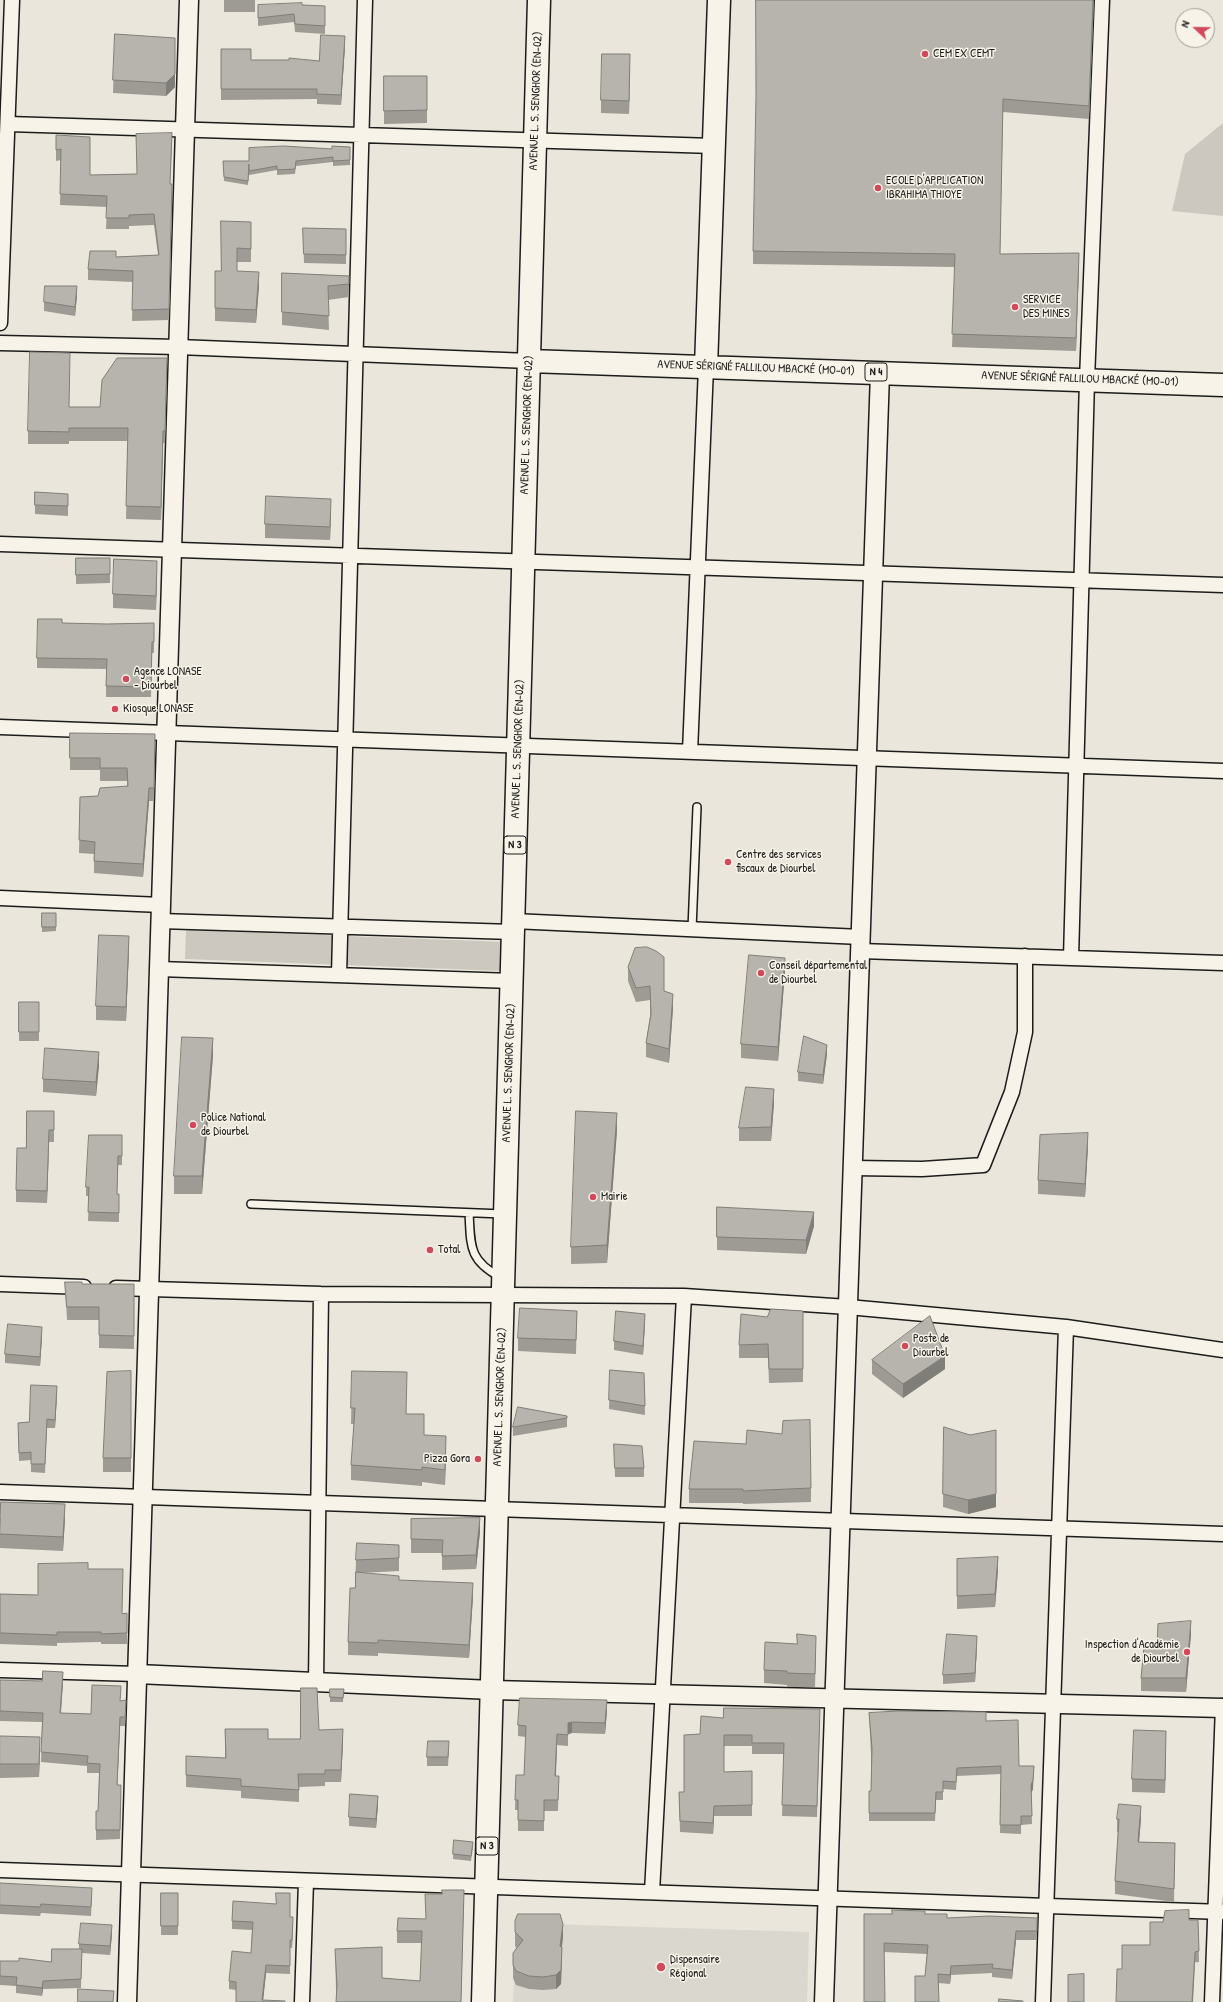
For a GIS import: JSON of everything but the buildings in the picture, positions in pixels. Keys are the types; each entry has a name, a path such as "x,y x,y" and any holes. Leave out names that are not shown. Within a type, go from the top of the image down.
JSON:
{"main road":[{"name":"AVENUE L. S. SENGHOR (EN-02)","path":"492,1690 539,0"},
{"path":"706,367 719,0"},
{"name":"AVENUE SÉRIGNÉ FALLILOU MBACKÉ (MO-01)","path":"529,361 1223,384"},
{"name":"N 3","path":"483,2002 492,1690"}],"street":[{"path":"0,323 12,0"},
{"path":"127,2002 189,0"},
{"path":"339,975 364,0"},
{"path":"1071,958 1087,380 1102,0"},
{"path":"8,124 714,146"},
{"path":"0,343 355,353 529,361"},
{"path":"690,752 706,367"},
{"path":"824,2002 880,373"},
{"path":"0,544 1223,585"},
{"path":"0,727 1223,771"},
{"path":"0,898 161,913 340,926 513,926 692,930 1025,956 1223,963"},
{"path":"853,1168 922,1169 982,1165 1012,1092 1025,1032 1025,956"},
{"path":"159,969 512,981"},
{"path":"0,1284 321,1294 503,1287 684,1296 848,1307 1066,1327 1223,1350"},
{"path":"316,1682 321,1294"},
{"path":"652,1892 684,1296"},
{"path":"1043,2002 1066,1327"},
{"path":"0,1492 1223,1534"},
{"path":"0,1670 137,1674 492,1690 1223,1708 1219,1911 1212,2002"},
{"path":"0,1870 1219,1911"},
{"path":"302,2002 306,1880"}],"lane":[{"path":"692,930 697,807"},
{"path":"250,1204 505,1214"},
{"path":"469,1213 471,1248 478,1261 503,1287"}],"shaded area":[{"path":"1223,123 1223,216 1172,211 1185,154"},
{"path":"186,930 505,942 504,971 185,959"},
{"name":"Dispensaire Régional","path":"516,1923 809,1932 807,2002 513,2002"}],"place":[{"name":"CEM EX CEMT","path":"925,54"},
{"name":"ECOLE D'APPLICATION IBRAHIMA THIOYE","path":"878,188"},
{"name":"SERVICE DES MINES","path":"1015,307"},
{"name":"Agence LONASE - Diourbel","path":"126,679"},
{"name":"Kiosque LONASE","path":"115,709"},
{"name":"Centre des services fiscaux de Diourbel","path":"728,862"},
{"name":"Conseil départemental de Diourbel","path":"761,973"},
{"name":"Police National de Diourbel","path":"193,1125"},
{"name":"Mairie","path":"593,1197"},
{"name":"Total","path":"430,1250"},
{"name":"Poste de Diourbel","path":"905,1346"},
{"name":"Pizza Gora","path":"478,1459"},
{"name":"Inspection d'Académie de Diourbel","path":"1187,1652"},
{"name":"Dispensaire Régional","path":"661,1967"}]}
